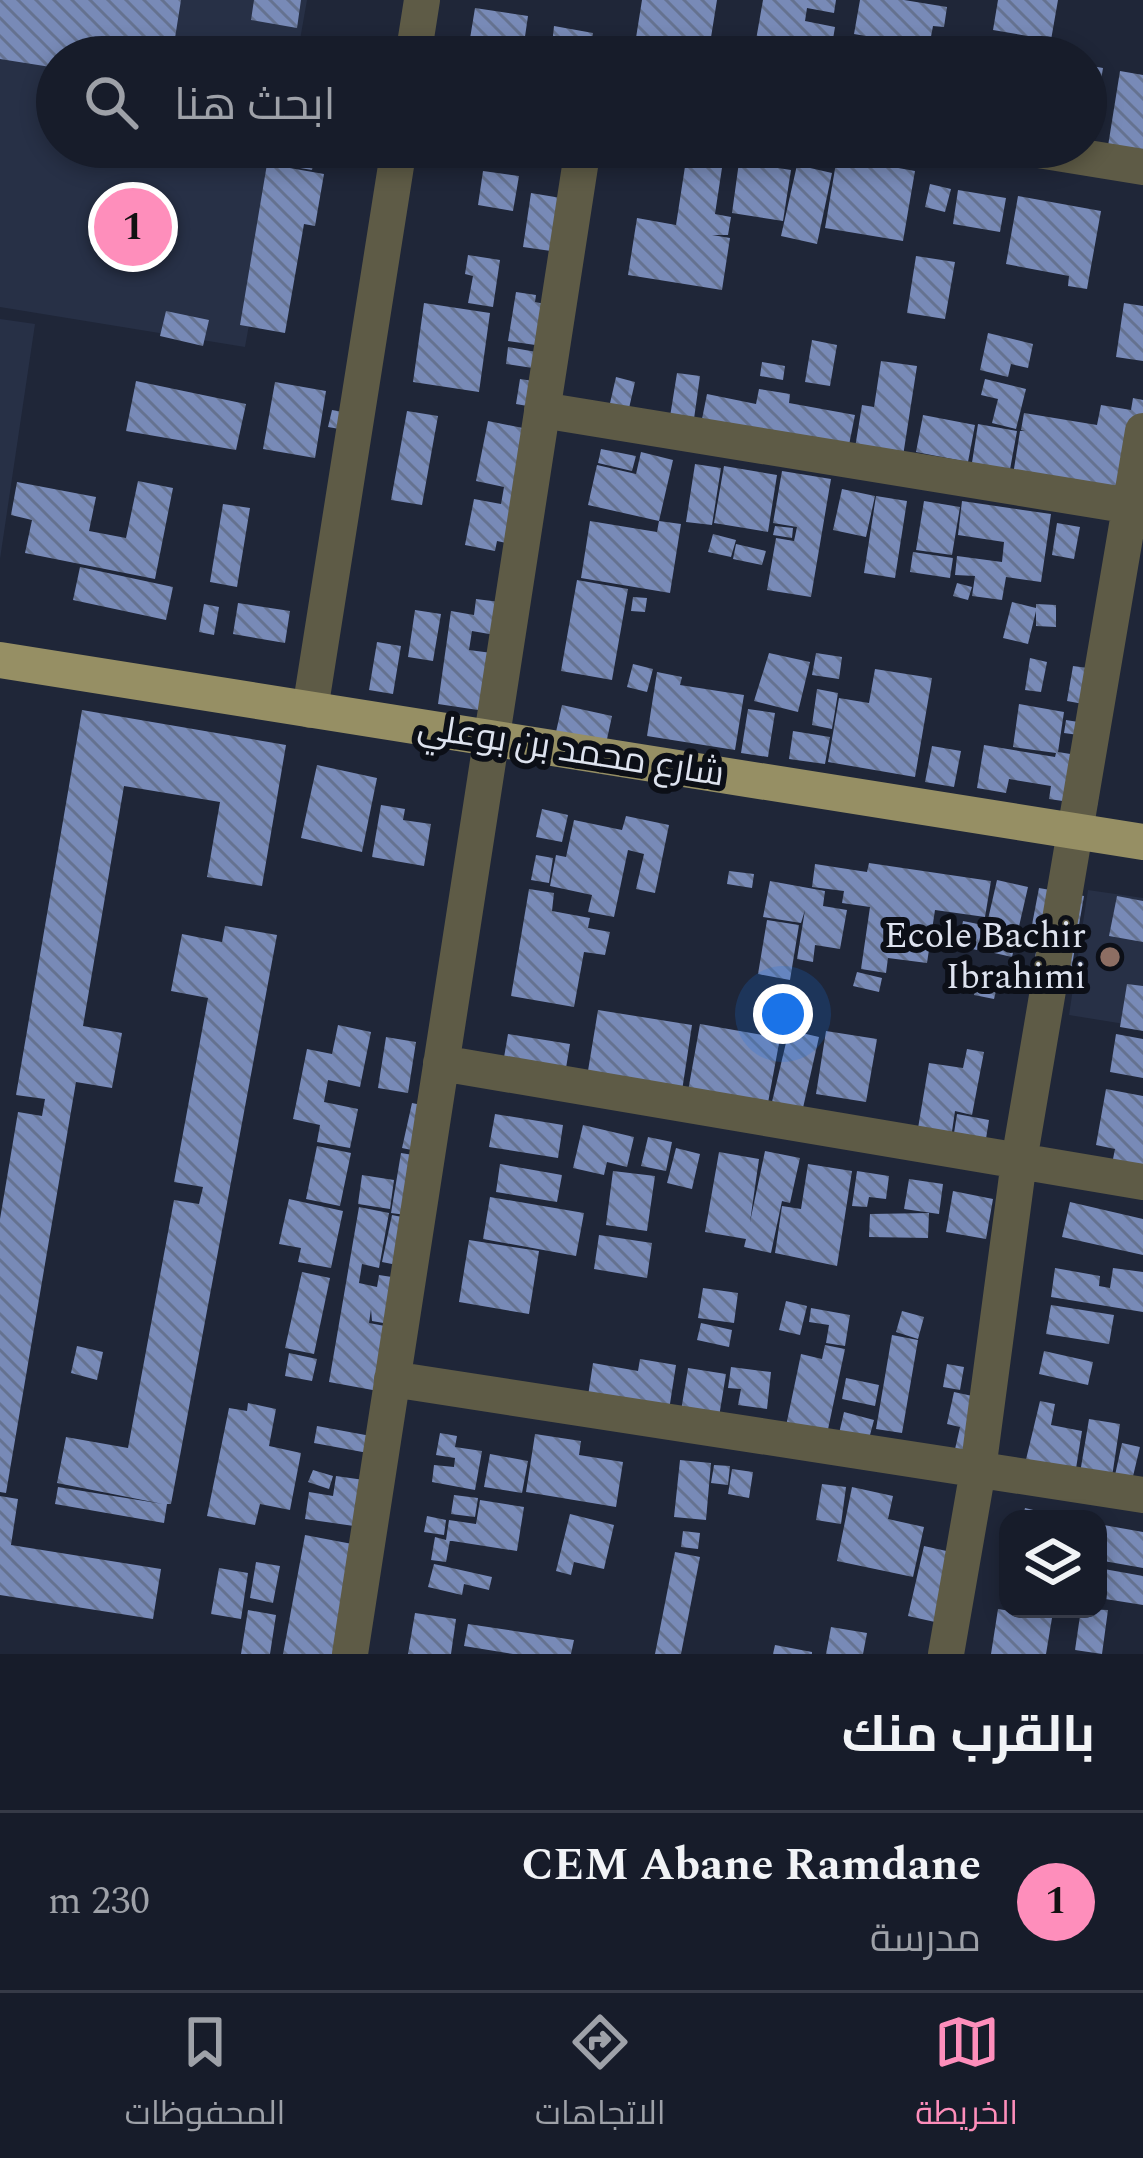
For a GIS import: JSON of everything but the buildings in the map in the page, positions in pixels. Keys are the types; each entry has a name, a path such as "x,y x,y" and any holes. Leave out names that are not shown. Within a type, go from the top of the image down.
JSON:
{"main road":[{"name":"شارع محمد بن بوعلي","path":"0,660 1143,842"}],"street":[{"path":"416,36 422,0"},
{"path":"1107,161 1143,167"},
{"path":"310,710 396,168"},
{"path":"350,1654 580,168"},
{"path":"542,410 1137,507"},
{"path":"946,1654 978,1470 1019,1161 1137,507 1143,430"},
{"path":"442,1063 1143,1182"},
{"path":"392,1379 1143,1495"}],"shaded area":[{"path":"0,0 307,0 301,36 36,36 36,168 277,168 245,347 0,307"},
{"path":"0,319 35,324 0,559"},
{"name":"Ecole Bachir Ibrahimi","path":"1088,890 1143,898 1143,1027 1069,1015"}],"place":[{"name":"CEM Abane Ramdane","path":"133,227"},
{"name":"Ecole Bachir Ibrahimi","path":"1110,957"}]}
